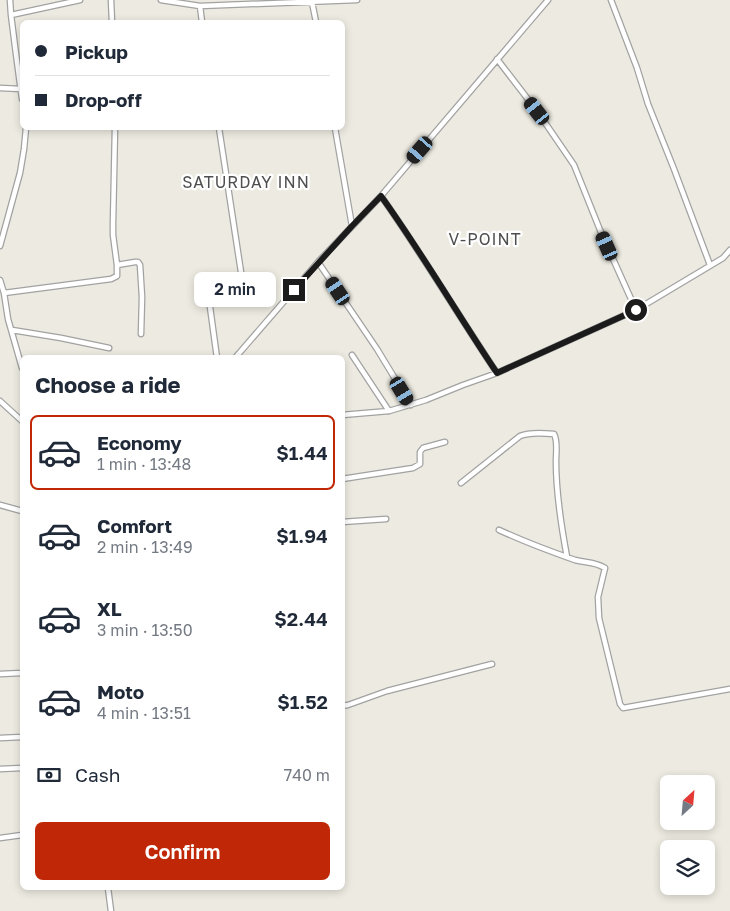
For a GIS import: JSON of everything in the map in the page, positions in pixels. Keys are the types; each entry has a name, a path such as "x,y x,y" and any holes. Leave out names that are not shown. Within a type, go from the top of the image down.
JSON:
{"street":[{"path":"10,0 20,82"},
{"path":"11,14 80,0"},
{"path":"111,0 112,20"},
{"path":"161,0 200,6 357,0"},
{"path":"238,355 318,262 381,196 548,0"},
{"path":"611,0 648,104 710,265"},
{"path":"312,2 316,20"},
{"path":"200,6 202,20"},
{"path":"497,59 537,111 574,164 600,230 636,310"},
{"path":"0,88 20,89"},
{"path":"0,246 23,160 26,130"},
{"path":"4,292 111,279 117,276 113,235 115,130"},
{"path":"220,130 241,272"},
{"path":"335,130 352,226"},
{"path":"381,196 497,373"},
{"path":"345,416 389,411 411,405 497,373 636,310 723,258 730,250"},
{"path":"117,265 134,262 138,262 140,265 142,297 141,334"},
{"path":"318,262 377,349 411,405"},
{"path":"0,280 4,292 8,319 20,360"},
{"path":"210,307 217,355"},
{"path":"12,330 108,348"},
{"path":"352,355 389,411"},
{"path":"0,402 20,419"},
{"path":"461,483 520,436 524,434 554,434 556,440 559,514 567,557"},
{"path":"345,479 413,468 420,464 420,452 423,448 445,442"},
{"path":"0,505 20,511"},
{"path":"345,522 386,519"},
{"path":"499,530 578,561 597,563 604,568 598,597 600,618 620,704 623,708 730,689"},
{"path":"345,706 394,689 492,664"},
{"path":"0,674 20,673"},
{"path":"0,738 20,737"},
{"path":"0,769 20,768"},
{"path":"0,838 20,835"},
{"path":"108,890 111,911"}],"district":[{"name":"SATURDAY INN","path":"246,182"},
{"name":"V-POINT","path":"485,239"}],"route":[{"path":"294,290 381,196 497,373 636,310"}]}
